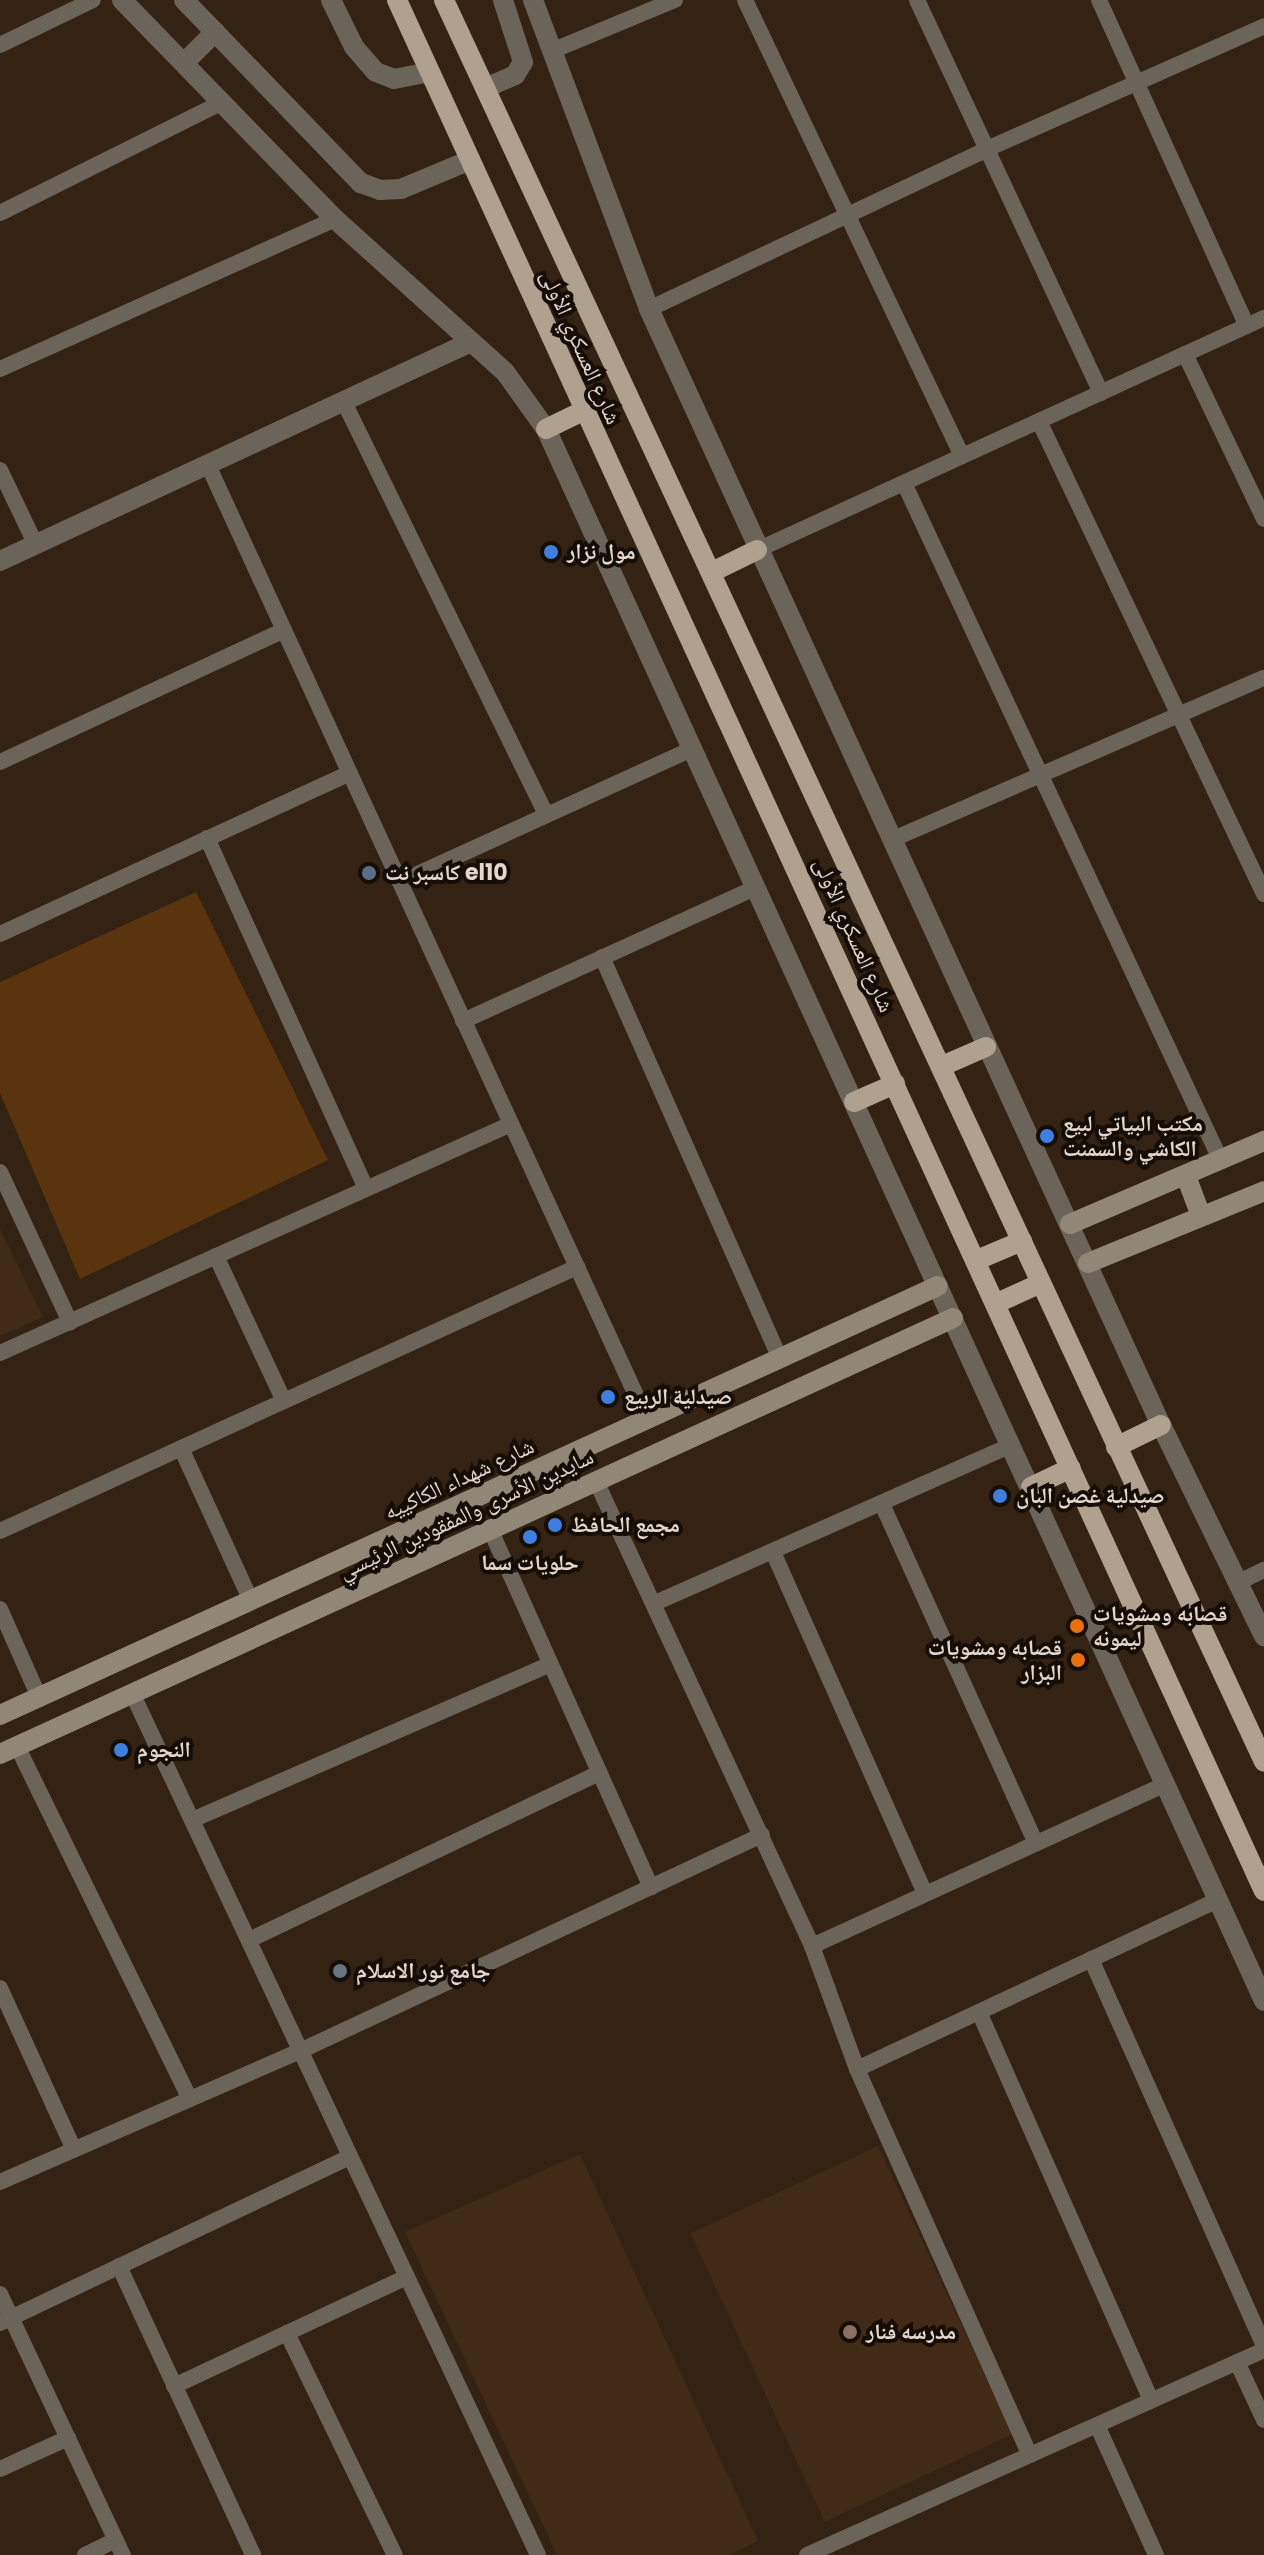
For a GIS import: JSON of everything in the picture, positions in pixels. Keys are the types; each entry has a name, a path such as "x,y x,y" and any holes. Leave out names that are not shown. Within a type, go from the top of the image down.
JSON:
{"main road":[{"name":"شارع العسكري الأولى","path":"397,0 1264,1891"},
{"name":"شارع العسكري الأولى","path":"444,0 1264,1762"},
{"path":"546,429 583,411"},
{"path":"712,572 757,550"},
{"path":"942,1066 986,1047"},
{"path":"854,1102 895,1084"},
{"path":"1070,1224 1264,1141"},
{"path":"1186,1176 1201,1216"},
{"path":"1088,1263 1264,1191"},
{"path":"977,1260 1022,1241"},
{"path":"997,1303 1041,1283"},
{"name":"شارع شهداء الكاكييه","path":"0,1715 938,1286"},
{"name":"سايدين الأسرى والمفقودين الرئيسي","path":"8,1750 953,1318"},
{"path":"1116,1447 1161,1425"},
{"path":"1031,1487 1071,1468"}],"street":[{"path":"0,45 93,0"},
{"path":"122,0 335,219 521,390 546,429 753,889 1012,1445 1264,2001"},
{"path":"184,0 361,183 380,190 401,189 470,160"},
{"path":"331,0 354,47 376,72 394,79 429,72"},
{"path":"485,88 515,75 523,62 503,0"},
{"path":"533,0 649,309 1161,1425 1264,1636"},
{"path":"554,50 675,0"},
{"path":"745,0 851,214 962,456"},
{"path":"917,0 1101,393"},
{"path":"1099,0 1247,326"},
{"path":"649,309 987,149 1264,26"},
{"path":"184,63 215,32"},
{"path":"0,213 223,102"},
{"path":"0,369 335,219"},
{"path":"757,550 1264,318"},
{"path":"0,561 471,342"},
{"path":"1185,354 1264,519"},
{"path":"344,402 546,815"},
{"path":"1039,421 1264,894"},
{"path":"208,465 647,1419"},
{"path":"0,470 36,545"},
{"path":"904,483 1221,1161"},
{"path":"0,762 284,630"},
{"path":"891,840 1264,678"},
{"path":"400,882 690,750"},
{"path":"0,934 350,773"},
{"path":"207,838 366,1189"},
{"path":"463,1021 753,889"},
{"path":"602,957 780,1358"},
{"path":"0,1353 511,1124"},
{"path":"0,1172 70,1322"},
{"path":"216,1256 284,1401"},
{"path":"0,1531 577,1267"},
{"path":"655,1603 1012,1445"},
{"path":"181,1448 251,1601"},
{"path":"596,1481 812,1946 857,2069 1030,2455"},
{"path":"882,1504 1035,1841"},
{"path":"490,1529 651,1887"},
{"path":"773,1552 925,1894"},
{"path":"1239,1582 1264,1570"},
{"path":"0,1609 39,1697"},
{"path":"192,1820 551,1664"},
{"path":"132,1693 538,2555"},
{"path":"8,1750 190,2099"},
{"path":"249,1940 599,1773"},
{"path":"812,1946 1035,1841 1166,1784"},
{"path":"0,2182 300,2051 762,1835"},
{"path":"857,2069 1218,1900"},
{"path":"807,2555 1264,2348 1091,1959"},
{"path":"0,1988 74,2150"},
{"path":"979,2012 1151,2401"},
{"path":"5,2320 350,2157"},
{"path":"119,2266 253,2555"},
{"path":"174,2386 407,2277"},
{"path":"0,2294 5,2320 68,2438 120,2548 85,2555"},
{"path":"287,2333 395,2555"},
{"path":"1237,2362 1264,2420"},
{"path":"1097,2425 1156,2555"},
{"path":"0,2469 68,2438"}],"shaded area":[{"path":"196,892 328,1160 80,1279 0,1093 0,982"},
{"path":"0,1229 43,1317 0,1336"},
{"name":"مدرسه فنار","path":"878,2146 1012,2434 825,2522 690,2233"},
{"path":"580,2154 758,2541 729,2555 557,2555 405,2232"}],"place":[{"name":"مول نزار","path":"551,552"},
{"name":"كاسبر نت el10","path":"369,873"},
{"name":"مكتب البياتي لبيع الكاشي والسمنت","path":"1047,1136"},
{"name":"صيدلية الربيع","path":"608,1397"},
{"name":"صيدلية غصن البان","path":"1000,1496"},
{"name":"مجمع الحافظ","path":"555,1525"},
{"name":"حلويات سما","path":"530,1537"},
{"name":"قصابه ومشويات ليمونه","path":"1077,1626"},
{"name":"قصابه ومشويات البزار","path":"1078,1660"},
{"name":"النجوم","path":"121,1750"},
{"name":"جامع نور الاسلام","path":"340,1971"},
{"name":"مدرسه فنار","path":"850,2332"}]}
